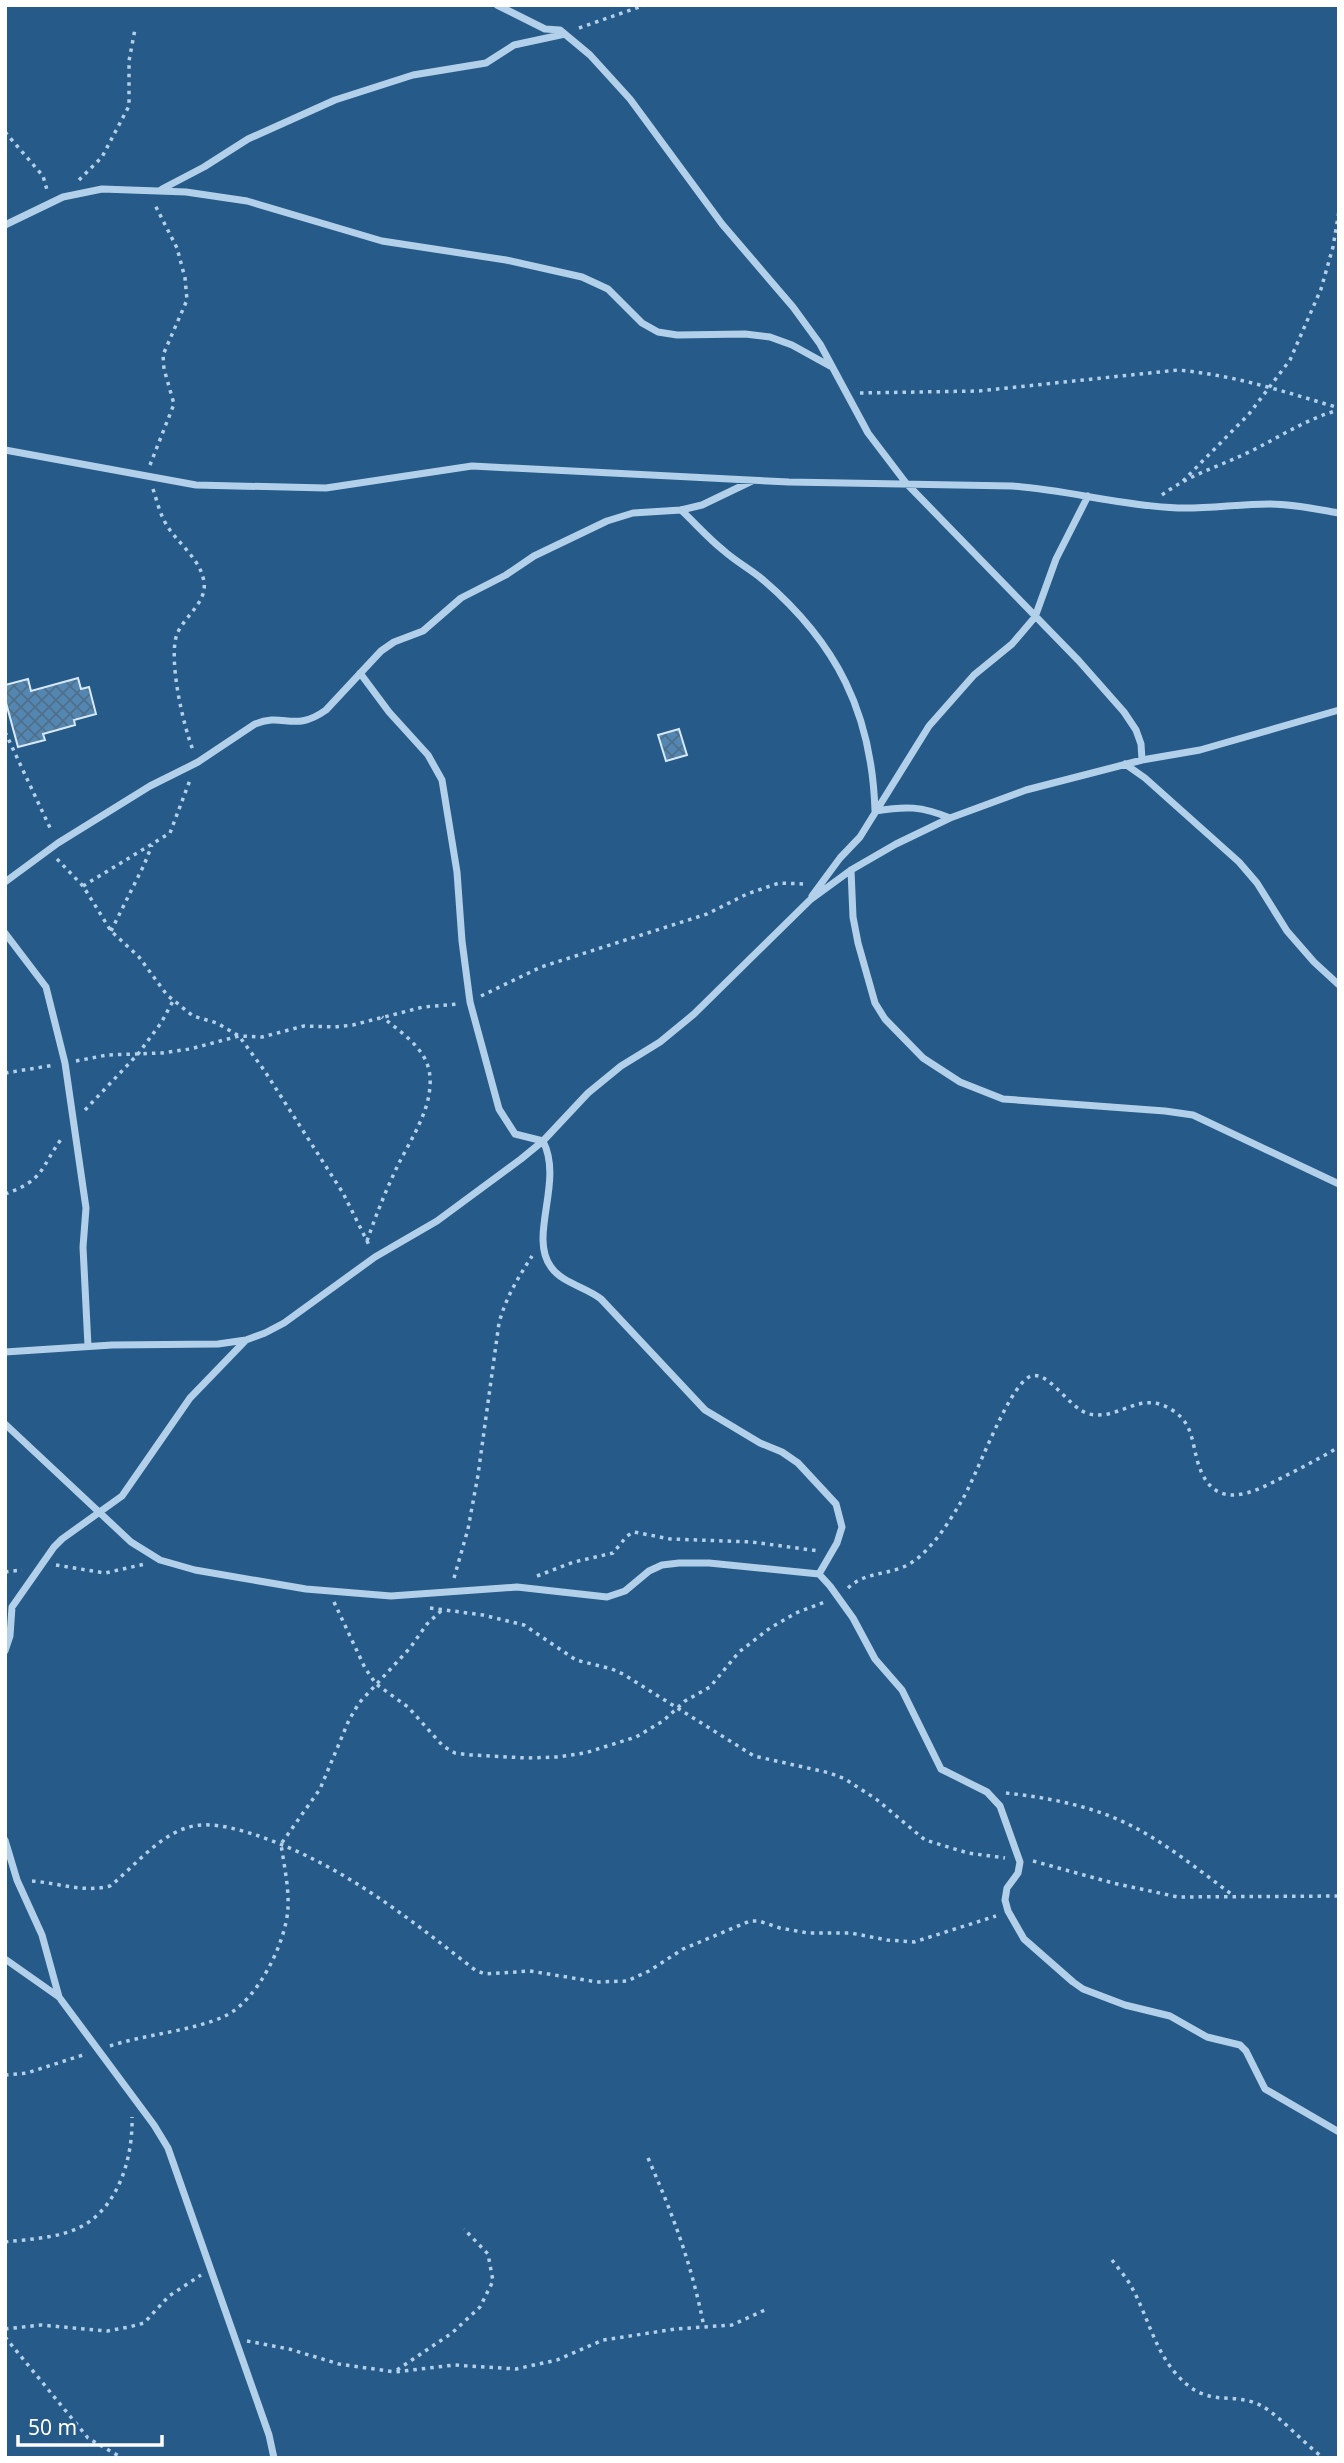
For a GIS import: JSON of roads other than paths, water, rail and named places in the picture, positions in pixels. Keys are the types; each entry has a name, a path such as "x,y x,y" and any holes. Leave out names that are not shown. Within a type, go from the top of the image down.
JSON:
{"street":[{"path":"497,5 545,29 560,30 590,55 630,99 722,224 793,307 820,344 868,433 906,483 1124,712 1136,730 1141,744 1142,760"},
{"path":"160,191 248,139 335,100 413,75 486,63 514,46 564,34"},
{"path":"5,225 49,202 102,189 160,191 247,201 382,241 506,260 582,277 608,289 642,323 658,332 677,335 745,334 770,337 792,345 831,366"},
{"path":"5,450 197,485 296,488 356,485 472,466 753,480 1024,487 1150,506 1213,508 1270,504 1339,513"},
{"path":"5,882 58,843 150,786 198,762 255,724 264,720 296,723 327,710 381,651 394,642 422,631 461,598 506,575 534,556 607,521 633,513 702,505 753,480"},
{"path":"810,900 820,884 860,837 929,726 974,675 1012,644 1035,617 1056,559 1088,496"},
{"path":"681,509 723,551 779,595 828,649 842,674 869,746 874,773 875,811"},
{"path":"360,673 389,712 428,755 442,780 457,872 470,1002 499,1109 515,1134 543,1141"},
{"path":"5,1352 88,1346 218,1344 246,1340 284,1323 375,1257 437,1221 543,1141 596,1086 621,1066 660,1042 694,1014 810,900 851,870 950,818 1026,790 1142,760 1200,750 1339,710"},
{"path":"1125,764 1145,778 1238,862 1257,883 1287,931 1339,985"},
{"path":"875,811 913,807 928,809 950,818"},
{"path":"851,870 853,917 875,1003 885,1019 923,1058 960,1082 1003,1099 1192,1115 1339,1184"},
{"path":"5,933 46,987 65,1063 86,1208 83,1247 88,1346"},
{"path":"543,1141 550,1161 551,1178 543,1239 551,1268 559,1276 589,1290 601,1299 705,1410 798,1462 836,1504 842,1527 837,1543 818,1574"},
{"path":"5,1651 10,1636 12,1607 61,1539 122,1496 190,1398 246,1340"},
{"path":"5,1424 131,1542 160,1560 237,1579 391,1596 449,1594 517,1587 607,1597 625,1591 649,1571 662,1565 679,1563 709,1563 818,1574 853,1618 875,1660 902,1690 941,1769 987,1792 1000,1806 1019,1857 1018,1873 1004,1894 1008,1911 1024,1939 1077,1986 1125,2005 1170,2016 1207,2037 1240,2045 1265,2089 1339,2132"},
{"path":"5,1840 17,1880 42,1935 59,1997"},
{"path":"5,1959 59,1997 100,2050 168,2148 270,2435 274,2458"}]}
